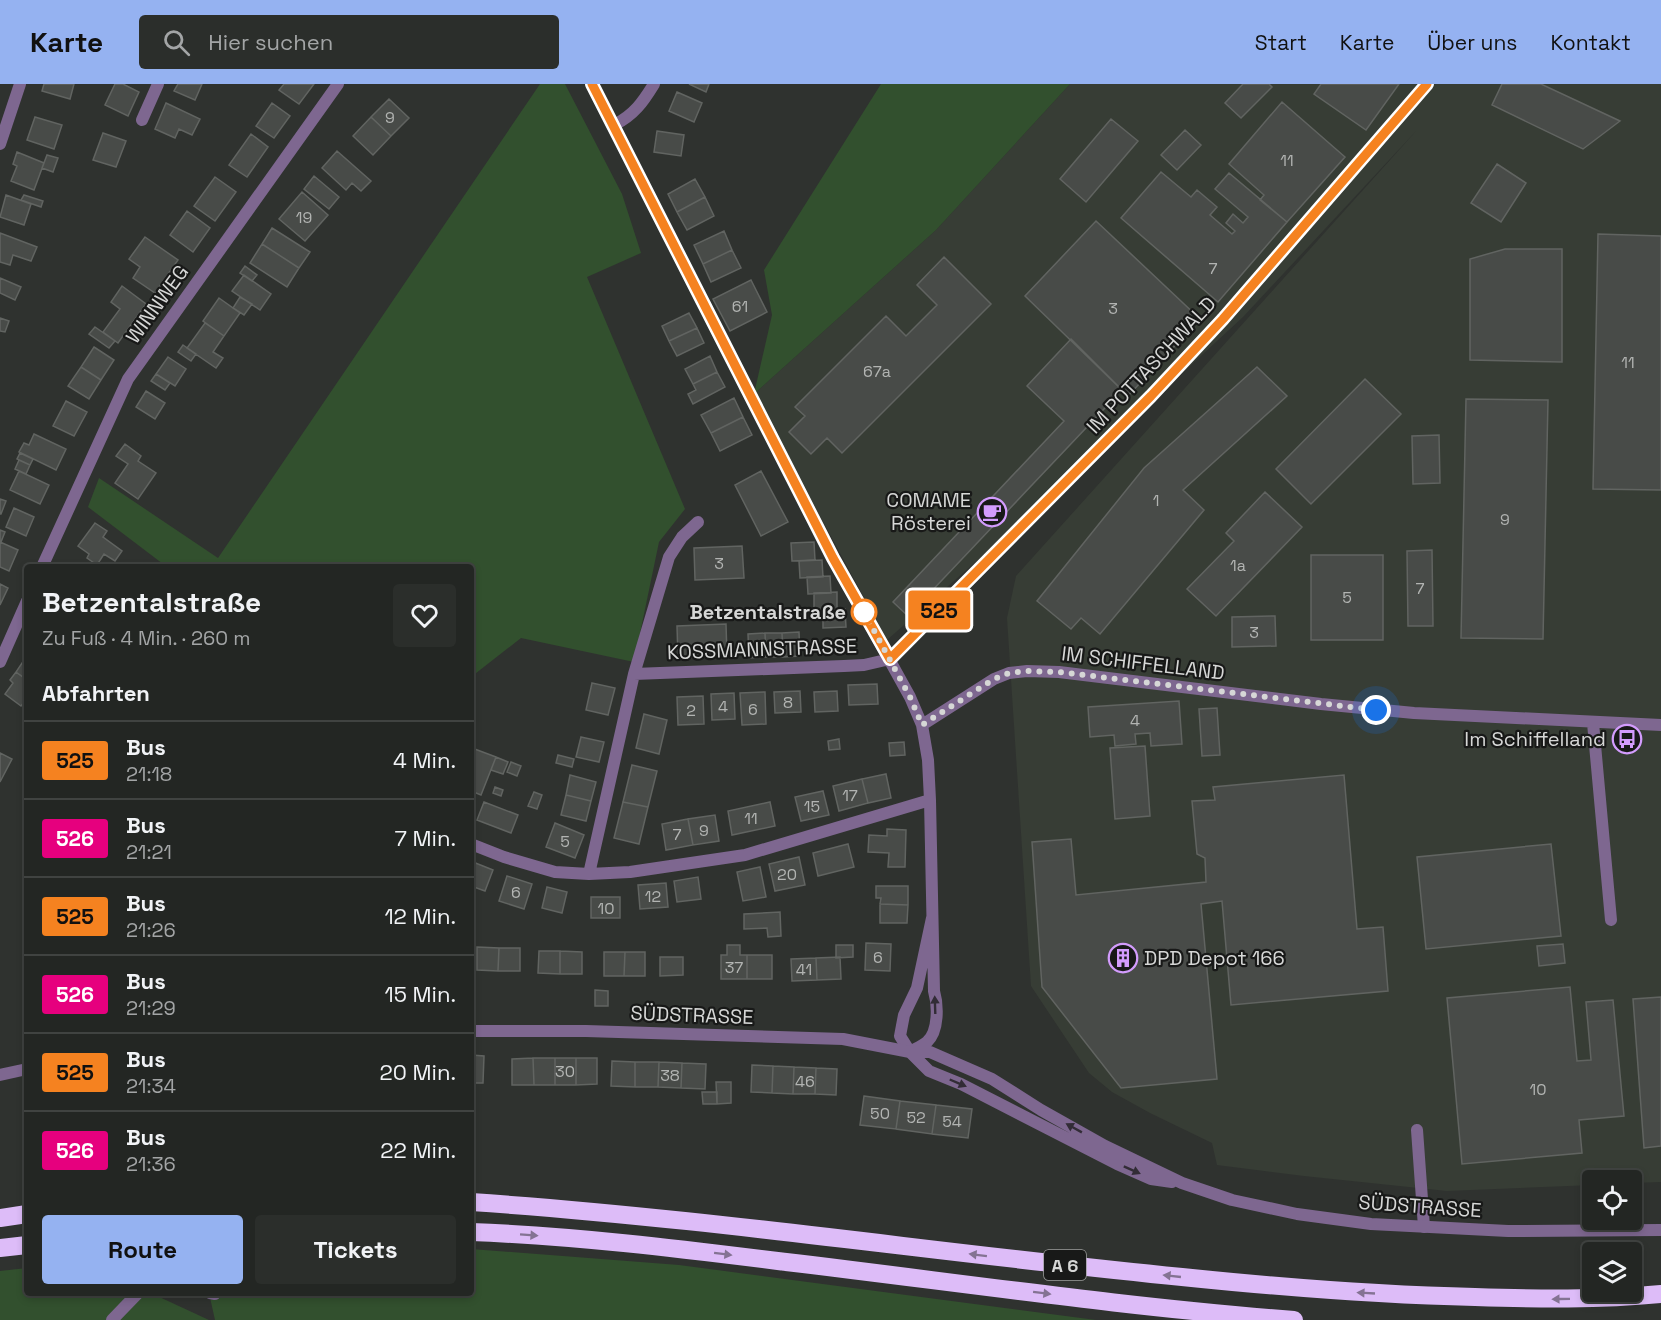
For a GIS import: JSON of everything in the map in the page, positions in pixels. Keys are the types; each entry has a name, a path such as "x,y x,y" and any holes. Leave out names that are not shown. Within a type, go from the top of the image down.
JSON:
{"highway":[{"name":"A 6","path":"474,1202 660,1218 1319,1291 1544,1299 1624,1298 1661,1294"},
{"path":"0,1218 24,1214"},
{"name":"A 6","path":"474,1232 525,1234 676,1248 1168,1308 1294,1320"},
{"path":"0,1248 24,1245"}],"street":[{"path":"0,144 20,84"},
{"path":"142,120 158,84"},
{"name":"WINNWEG","path":"43,564 128,379 338,84"},
{"path":"592,84 828,548 890,659 922,725 928,760 934,991 937,1004 934,1025 928,1041 910,1052 900,1036 904,1015 917,988 932,918"},
{"path":"614,125 633,114 654,84"},
{"name":"IM POTTASCHWALD","path":"890,659 1151,396 1223,319 1427,84"},
{"path":"589,874 634,674 669,557 682,537 698,522"},
{"path":"0,662 24,608"},
{"name":"KOSSMANNSTRASSE","path":"634,674 854,665 890,659"},
{"name":"IM SCHIFFELLAND","path":"922,725 994,679 1009,673 1027,671 1059,672 1414,713 1661,725"},
{"path":"1593,723 1611,920"},
{"path":"474,845 555,872 589,874 630,872 745,855 930,800"},
{"name":"SÜDSTRASSE","path":"474,1031 586,1031 843,1039 910,1052 930,1052 993,1079 1041,1110 1105,1146 1182,1183 1232,1200 1298,1214 1371,1224 1519,1232 1661,1230"},
{"name":"SÜDSTRASSE","path":"910,1052 929,1071 961,1084 1117,1164 1151,1179 1182,1183"},
{"path":"0,1075 24,1070"},
{"path":"1417,1130 1424,1227"},
{"path":"112,1320 135,1296"}],"shaded area":[{"path":"1070,84 1661,84 1661,1182 1642,1183 1642,1170 1582,1170 1582,1185 1447,1191 1217,1165 1212,1143 1112,1092 1089,1073 1031,986 1007,618 1016,576 1417,130 1243,317 1031,513 887,640 754,394 936,230"}],"green space":[{"path":"540,84 565,84 622,194 641,253 587,277 685,509 659,542 634,662 521,638 474,675 474,564 163,564 88,507 99,478 218,558"},
{"path":"881,84 1070,84 936,230 754,394 772,315 764,270"},
{"path":"474,1249 679,1265 1096,1320 215,1320 210,1296 474,1296"},
{"path":"24,1268 24,1296 157,1296 209,1320 0,1320 0,1271"}],"building":[{"path":"44,84 74,84 70,99 42,91"},
{"path":"115,84 123,84 139,92 128,116 105,105"},
{"path":"178,84 202,84 195,100 174,91"},
{"path":"284,84 314,84 299,104 279,90"},
{"path":"689,84 709,84 706,92"},
{"path":"1243,84 1269,84 1272,87 1241,118 1225,103"},
{"path":"1321,84 1399,84 1366,130 1314,94"},
{"path":"1502,84 1541,84 1620,121 1583,149 1492,105"},
{"path":"677,92 702,103 694,122 669,111"},
{"path":"389,99 409,118 391,136 371,117"},
{"path":"1282,102 1345,157 1287,222 1260,200 1264,195 1229,164"},
{"path":"166,103 200,119 192,135 179,129 175,138 155,129"},
{"path":"272,103 290,116 274,138 256,126"},
{"path":"35,117 62,125 54,149 27,140"},
{"path":"371,117 391,136 373,155 353,136"},
{"path":"1111,119 1138,141 1086,202 1060,179"},
{"path":"1185,130 1201,145 1177,170 1161,155"},
{"path":"657,131 684,135 681,156 654,152"},
{"path":"103,133 126,141 116,167 93,160"},
{"path":"251,134 268,147 247,177 229,165"},
{"path":"337,151 371,181 361,191 352,183 346,190 322,168"},
{"path":"17,152 44,163 34,190 11,181 17,166 13,164"},
{"path":"47,155 58,158 53,172 42,168"},
{"path":"1497,164 1526,183 1501,222 1471,203"},
{"path":"1161,172 1191,197 1197,190 1217,207 1210,215 1232,234 1235,231 1226,223 1233,214 1243,223 1248,217 1215,189 1229,173 1287,222 1218,302 1121,218"},
{"path":"314,176 339,197 329,209 304,189"},
{"path":"215,177 236,192 215,221 194,206"},
{"path":"695,179 705,197 677,212 668,194"},
{"path":"302,192 328,215 305,241 279,219"},
{"path":"6,195 31,204 24,225 0,217"},
{"path":"24,195 43,201 41,207 21,200"},
{"path":"705,197 714,216 687,230 677,212"},
{"path":"187,211 210,228 193,252 170,235"},
{"path":"1096,221 1200,319 1128,396 1025,296"},
{"path":"272,228 310,252 299,268 262,244"},
{"path":"724,231 732,250 703,264 694,245"},
{"path":"0,233 37,247 31,261 13,255 10,265 0,262"},
{"path":"1598,234 1661,236 1661,490 1593,489"},
{"path":"145,237 178,260 155,293 133,278 140,267 129,259"},
{"path":"262,244 299,268 287,287 250,263"},
{"path":"1505,249 1562,249 1562,362 1470,360 1470,259"},
{"path":"732,250 741,268 711,282 703,264"},
{"path":"944,257 991,304 842,453 827,438 811,454 789,432 805,416 795,407 886,316 906,336 937,305 917,285"},
{"path":"245,266 257,275 252,281 240,273"},
{"path":"244,275 271,294 260,310 232,291"},
{"path":"0,278 21,287 15,300 0,293"},
{"path":"751,280 767,312 730,331 713,299"},
{"path":"122,286 146,304 118,343 103,332 120,309 111,302"},
{"path":"240,297 252,304 244,315 233,308"},
{"path":"219,298 240,313 224,336 203,321"},
{"path":"689,313 697,328 669,341 662,326"},
{"path":"0,318 9,321 5,332 0,331"},
{"path":"205,323 224,336 213,352 223,358 216,368 187,348"},
{"path":"95,327 115,341 109,348 89,334"},
{"path":"697,328 704,343 677,356 669,341"},
{"name":"COMAME Rösterei","path":"1071,339 1122,390 908,616 893,602 1064,421 1027,386"},
{"path":"183,345 196,354 191,361 178,352"},
{"path":"94,347 114,360 101,380 81,367"},
{"path":"710,356 717,372 693,384 685,369"},
{"path":"168,357 186,369 175,386 156,374"},
{"path":"81,367 101,380 89,399 68,386"},
{"path":"1257,367 1287,396 1183,490 1204,510 1100,634 1081,618 1071,629 1037,601 1144,468"},
{"path":"717,372 725,387 693,404 688,394 696,390 693,384"},
{"path":"156,374 170,383 165,390 151,381"},
{"path":"1365,379 1401,414 1311,504 1276,469"},
{"path":"146,391 165,403 155,419 136,407"},
{"path":"734,398 743,417 711,433 701,415"},
{"path":"1466,399 1548,400 1543,639 1461,638"},
{"path":"66,401 87,412 74,436 53,426"},
{"path":"743,417 752,435 720,451 711,433"},
{"path":"34,434 66,449 56,470 19,452 24,443 29,445"},
{"path":"1439,435 1440,483 1413,484 1412,436"},
{"path":"125,444 141,456 138,461 156,473 138,499 115,483 128,464 116,456"},
{"path":"20,453 33,459 30,465 17,459"},
{"path":"19,460 30,465 26,474 15,469"},
{"path":"19,471 49,485 40,504 10,490"},
{"path":"761,471 788,522 761,536 735,485"},
{"path":"1265,492 1302,527 1216,616 1187,589 1234,541 1226,533"},
{"path":"0,499 6,501 1,514 0,514"},
{"path":"14,508 34,517 26,536 6,527"},
{"path":"95,523 107,531 103,537 122,551 115,561 104,554 96,564 87,558 89,554 78,546"},
{"path":"0,530 5,532 1,542 0,542"},
{"path":"0,542 18,550 9,571 0,567"},
{"path":"814,542 815,560 792,561 791,543"},
{"path":"742,546 744,578 695,580 694,548"},
{"path":"1432,550 1433,626 1408,626 1407,551"},
{"path":"1311,555 1383,555 1383,640 1311,640"},
{"path":"822,560 823,577 800,578 799,561"},
{"path":"830,576 831,593 808,594 807,577"},
{"path":"0,584 8,588 0,605"},
{"path":"837,592 837,609 814,610 814,593"},
{"path":"845,609 846,627 823,628 823,610"},
{"path":"1275,616 1276,646 1232,647 1232,617"},
{"path":"726,624 727,656 678,658 677,626"},
{"path":"799,632 800,656 783,657 782,633"},
{"path":"765,633 766,657 749,658 748,634"},
{"path":"765,633 782,633 783,657 766,657"},
{"path":"22,663 24,665 24,678 16,672"},
{"path":"16,672 24,678 24,702 21,706 5,694 13,683 10,680"},
{"path":"592,683 615,688 608,715 586,710"},
{"path":"877,684 878,704 849,705 848,685"},
{"path":"800,691 801,712 775,713 774,692"},
{"path":"837,691 838,711 815,712 814,692"},
{"path":"765,692 766,724 742,725 740,693"},
{"path":"734,693 735,719 712,720 711,694"},
{"path":"703,696 704,724 678,725 677,697"},
{"path":"1179,701 1182,744 1151,746 1150,733 1135,734 1136,744 1115,746 1114,735 1090,737 1088,707"},
{"path":"1217,708 1220,755 1202,756 1199,709"},
{"path":"644,714 667,720 659,754 636,748"},
{"path":"581,737 604,742 599,762 576,757"},
{"path":"839,739 840,749 829,750 828,741"},
{"path":"904,742 905,755 890,756 889,743"},
{"path":"1145,746 1150,816 1115,819 1110,748"},
{"path":"474,749 496,757 481,795 474,792"},
{"path":"0,753 12,759 0,782"},
{"path":"558,755 574,759 572,767 556,763"},
{"path":"496,757 508,762 503,774 491,770"},
{"path":"511,762 521,766 517,776 507,772"},
{"path":"632,765 657,771 648,807 623,802"},
{"path":"886,774 891,798 868,803 862,779"},
{"path":"570,775 596,782 591,801 566,795"},
{"name":"DPD Depot 166","path":"1344,775 1357,929 1383,927 1388,991 1231,1005 1222,901 1201,904 1217,1079 1121,1088 1042,987 1032,842 1071,839 1076,895 1206,882 1205,858 1197,854 1192,801 1215,800 1213,787"},
{"path":"862,779 868,803 839,811 833,786"},
{"path":"495,787 503,790 501,796 493,793"},
{"path":"823,791 829,815 801,821 795,797"},
{"path":"534,792 542,795 537,809 528,806"},
{"path":"566,795 591,801 586,821 561,815"},
{"path":"484,802 518,815 511,833 477,820"},
{"path":"623,802 648,807 639,844 614,838"},
{"path":"770,802 775,826 732,835 728,811"},
{"path":"715,815 719,841 693,845 688,819"},
{"path":"688,819 693,845 666,850 662,824"},
{"path":"555,823 584,835 575,858 546,847"},
{"path":"887,829 906,830 905,867 888,867 889,853 868,852 869,835 887,836"},
{"path":"848,844 854,867 818,876 813,853"},
{"path":"1551,844 1561,936 1426,949 1417,857"},
{"path":"799,857 805,885 775,891 769,864"},
{"path":"474,862 493,870 485,891 474,887"},
{"path":"760,867 766,897 743,901 737,872"},
{"path":"507,876 532,884 524,909 499,901"},
{"path":"698,877 701,899 677,902 674,881"},
{"path":"666,883 668,907 640,909 638,885"},
{"path":"876,886 908,886 908,905 880,904 881,898 876,898"},
{"path":"547,887 567,892 562,913 542,908"},
{"path":"591,897 620,897 620,918 591,918"},
{"path":"880,904 908,905 907,923 880,923"},
{"path":"780,912 781,936 768,937 767,928 744,929 744,914"},
{"path":"866,943 891,944 890,971 865,970"},
{"path":"1563,944 1565,963 1539,966 1537,946"},
{"path":"727,945 740,945 740,955 747,955 747,979 721,979 721,955 727,955"},
{"path":"836,945 853,945 853,957 836,958"},
{"path":"477,947 499,948 498,971 477,970"},
{"path":"499,948 520,948 520,971 498,971"},
{"path":"539,951 560,951 560,974 538,973"},
{"path":"560,951 582,952 582,974 560,974"},
{"path":"604,952 625,952 624,976 604,976"},
{"path":"625,952 645,952 645,976 624,976"},
{"path":"747,955 772,955 772,979 747,979"},
{"path":"660,957 683,957 683,975 660,976"},
{"path":"840,957 841,979 817,980 816,958"},
{"path":"816,958 817,980 792,981 791,959"},
{"path":"1570,987 1577,1061 1591,1060 1586,1002 1613,1000 1624,1116 1579,1120 1582,1153 1462,1164 1447,998"},
{"path":"595,990 608,991 608,1006 595,1006"},
{"path":"1661,997 1661,1146 1644,1148 1633,999"},
{"path":"474,1055 484,1056 483,1083 474,1083"},
{"path":"533,1058 534,1085 512,1085 512,1059"},
{"path":"533,1058 555,1058 555,1085 534,1085"},
{"path":"555,1058 576,1058 576,1085 555,1085"},
{"path":"576,1058 597,1058 597,1084 576,1085"},
{"path":"612,1061 635,1062 635,1087 611,1086"},
{"path":"635,1062 659,1062 658,1087 635,1087"},
{"path":"659,1062 682,1063 681,1088 658,1087"},
{"path":"682,1063 706,1064 705,1089 681,1088"},
{"path":"752,1065 773,1066 772,1093 751,1092"},
{"path":"773,1066 794,1067 793,1094 772,1093"},
{"path":"794,1067 816,1068 815,1094 793,1094"},
{"path":"816,1068 837,1069 836,1095 815,1094"},
{"path":"716,1082 731,1082 731,1103 717,1104"},
{"path":"702,1092 717,1092 717,1104 703,1104"},
{"path":"864,1096 900,1101 896,1129 860,1125"},
{"path":"900,1101 936,1105 932,1134 896,1129"},
{"path":"936,1105 972,1109 968,1138 932,1134"}],"bus line":[{"name":"525","path":"592,84 833,558 890,659 1151,396 1223,319 1427,84"}],"place":[{"name":"COMAME Rösterei","path":"992,512"},
{"name":"Betzentalstraße","path":"864,612"},
{"name":"Im Schiffelland","path":"1627,739"},
{"name":"DPD Depot 166","path":"1123,958"}],"route":[{"path":"864,612 910,697 922,725 994,679 1009,673 1027,671 1059,672 1376,710"}]}
